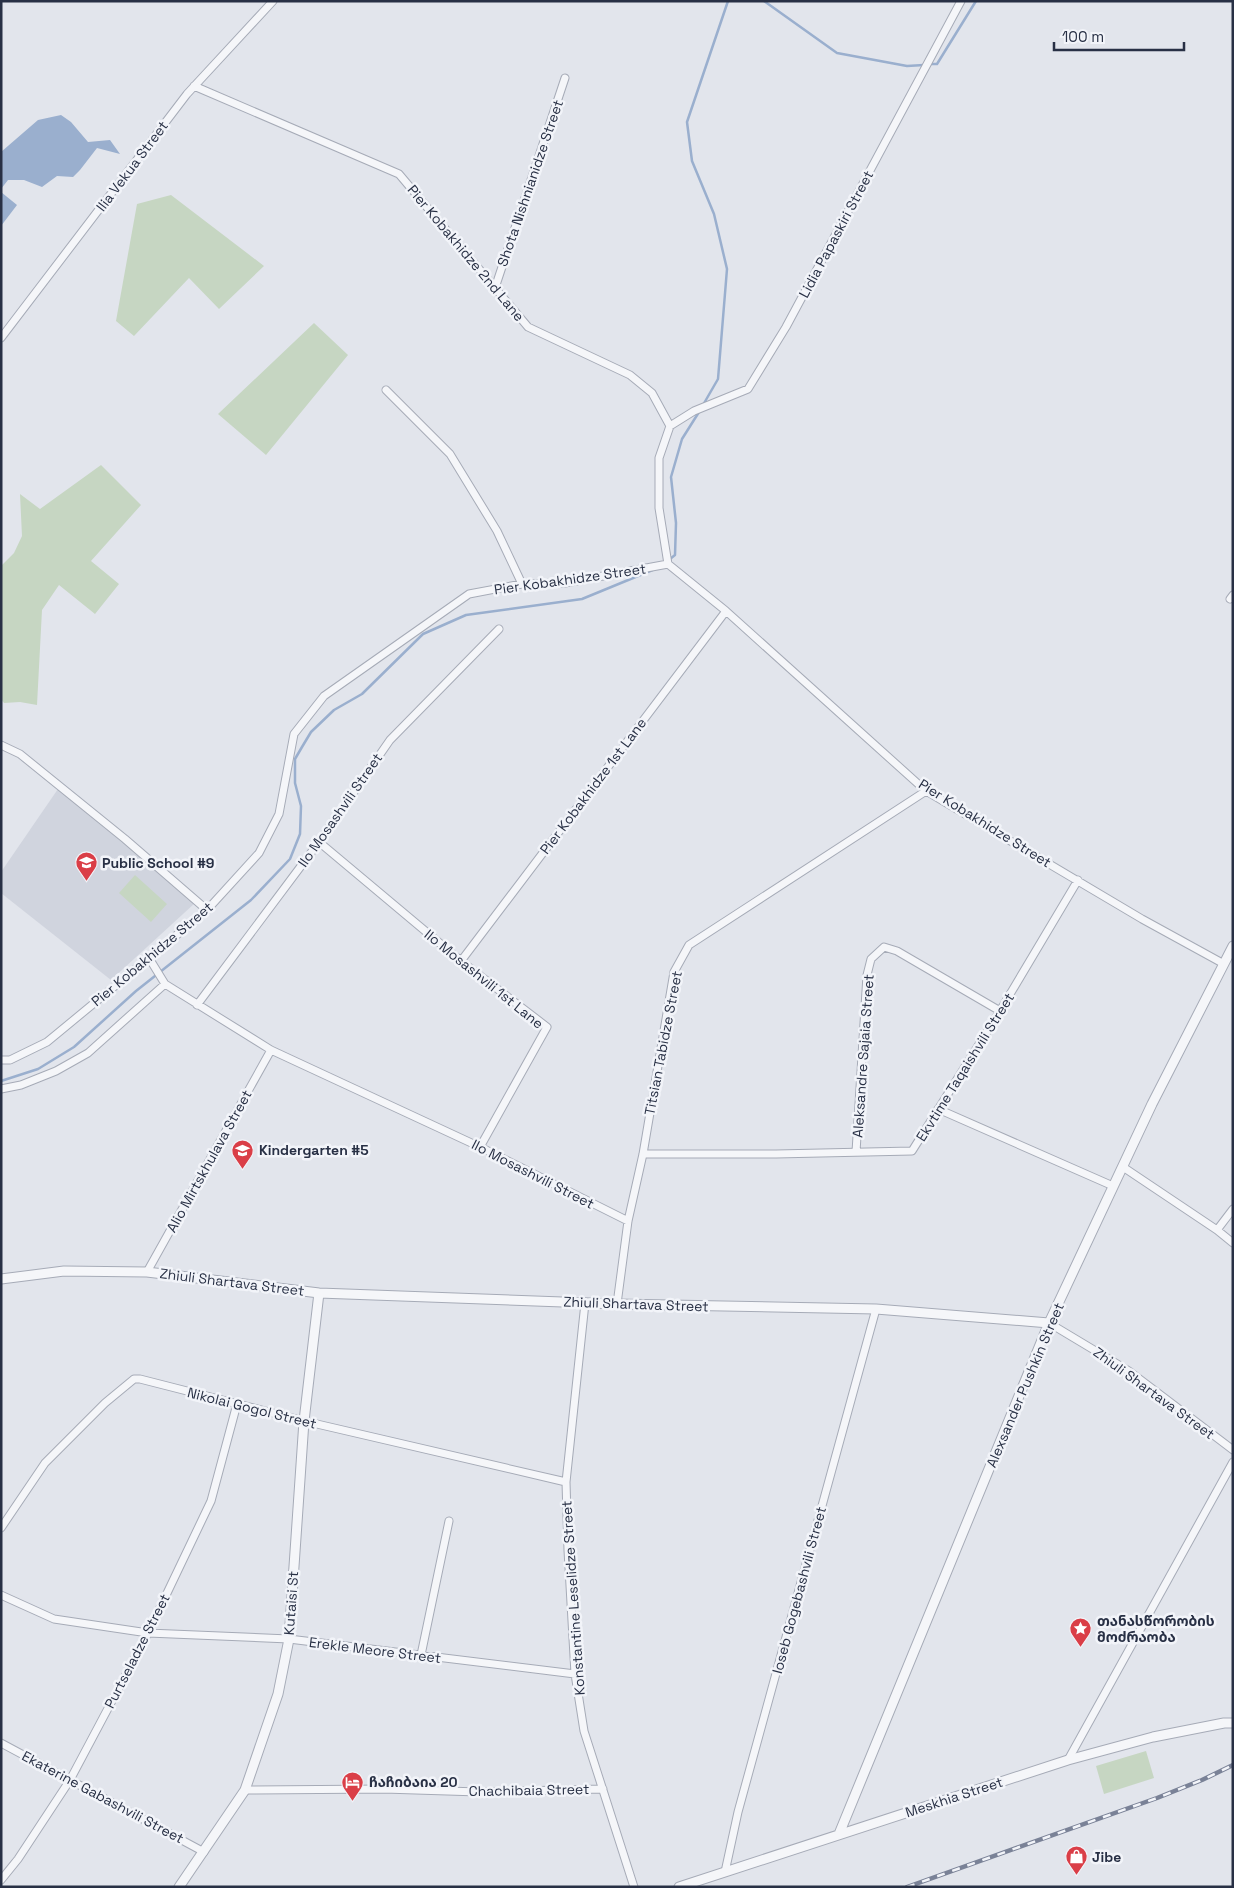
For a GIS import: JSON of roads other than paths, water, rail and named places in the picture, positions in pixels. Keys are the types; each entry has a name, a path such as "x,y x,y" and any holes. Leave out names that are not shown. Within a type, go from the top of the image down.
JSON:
{"street":[{"name":"Ilia Vekua Street","path":"1,338 194,86 273,1"},
{"name":"Lidia Papaskiri Street","path":"670,426 694,411 748,389 786,327 961,1"},
{"name":"Shota Nishnianidze Street","path":"495,288 566,78"},
{"name":"Pier Kobakhidze 2nd Lane","path":"194,86 398,174 528,326 630,375 652,393 670,426"},
{"path":"386,390 450,454 497,532 522,584"},
{"path":"668,564 659,508 659,458 670,426"},
{"name":"Pier Kobakhidze Street","path":"1,1060 10,1060 47,1042 207,910 259,853 279,814 294,734 324,696 469,594 522,584 565,583 668,564 726,611 926,790 1224,964"},
{"name":"Pier Kobakhidze 1st Lane","path":"461,961 726,611"},
{"name":"Ilo Mosashvili Street","path":"197,1005 319,842 390,740 499,629"},
{"path":"1,745 28,760 126,839 207,910"},
{"name":"Titsian Tabidze Street","path":"617,1304 628,1222 643,1154 674,972 689,945 926,790"},
{"name":"Ilo Mosashvili 1st Lane","path":"319,842 461,961 547,1027 480,1147"},
{"name":"Ekvtime Taqaishvili Street","path":"643,1154 912,1151 1000,1011 1078,880"},
{"name":"Alexsander Pushkin Street","path":"839,1834 1050,1323 1122,1167 1233,946"},
{"name":"Aleksandre Sajaia Street","path":"856,1152 867,976 871,959 884,947 897,951 1000,1011"},
{"path":"1,1089 22,1085 56,1071 88,1053 164,983 149,958"},
{"name":"Ilo Mosashvili Street","path":"164,983 271,1050 480,1147 628,1222"},
{"name":"Alio Mirtskhulava Street","path":"147,1272 271,1050"},
{"path":"938,1109 1113,1186"},
{"path":"1122,1167 1217,1230 1233,1243"},
{"path":"1217,1230 1233,1210"},
{"name":"Zhiuli Shartava Street","path":"1,1279 64,1271 147,1272 319,1293 617,1304 876,1309 1050,1323 1129,1371 1233,1450"},
{"name":"Kutaisi St","path":"179,1887 245,1790 278,1694 289,1639 304,1421 319,1293"},
{"name":"Konstantine Leselidze Street","path":"585,1303 566,1482 575,1674 584,1731 634,1887"},
{"name":"Ioseb Gogebashvili Street","path":"725,1872 738,1812 876,1309"},
{"name":"Nikolai Gogol Street","path":"1,1528 45,1463 105,1403 134,1379 566,1482"},
{"name":"Purtseladze Street","path":"1,1880 18,1859 70,1780 148,1633 211,1501 237,1404"},
{"path":"1068,1760 1233,1462"},
{"path":"421,1656 449,1521"},
{"name":"Erekle Meore Street","path":"1,1594 54,1619 148,1633 289,1639 575,1674"},
{"name":"Meskhia Street","path":"679,1887 1068,1760 1153,1737 1224,1723 1233,1723"},
{"name":"Ekaterine Gabashvili Street","path":"1,1743 204,1852"},
{"name":"Chachibaia Street","path":"245,1790 384,1789 479,1792 604,1789"}],"water":[{"path":"61,115 71,122 88,142 110,140 120,154 97,148 73,177 57,176 42,187 24,180 8,180 1,189 1,152 38,120"},
{"path":"1,192 17,205 1,226"}],"waterway":[{"path":"703,405 718,379 727,269 714,214 692,161 687,122 728,1"},
{"path":"764,1 837,53 907,66 924,65"},
{"path":"930,64 937,64 976,1"},
{"path":"670,559 675,555 676,523 671,477 682,439 699,412"},
{"path":"1,1081 38,1069 74,1047 136,991 251,900 290,859 300,834 301,806 295,783 295,759 302,747 311,732 334,710 362,694 423,634 466,615 582,599 655,569"}],"railway":[{"path":"907,1887 1157,1798 1233,1765"}],"place":[{"name":"Public School #9","path":"86,882"},
{"name":"Kindergarten #5","path":"243,1169"},
{"name":"თანასწორობის მოძრაობა","path":"1081,1648"},
{"name":"ჩაჩიბაია 20","path":"353,1801"},
{"name":"Jibe","path":"1076,1876"}]}
